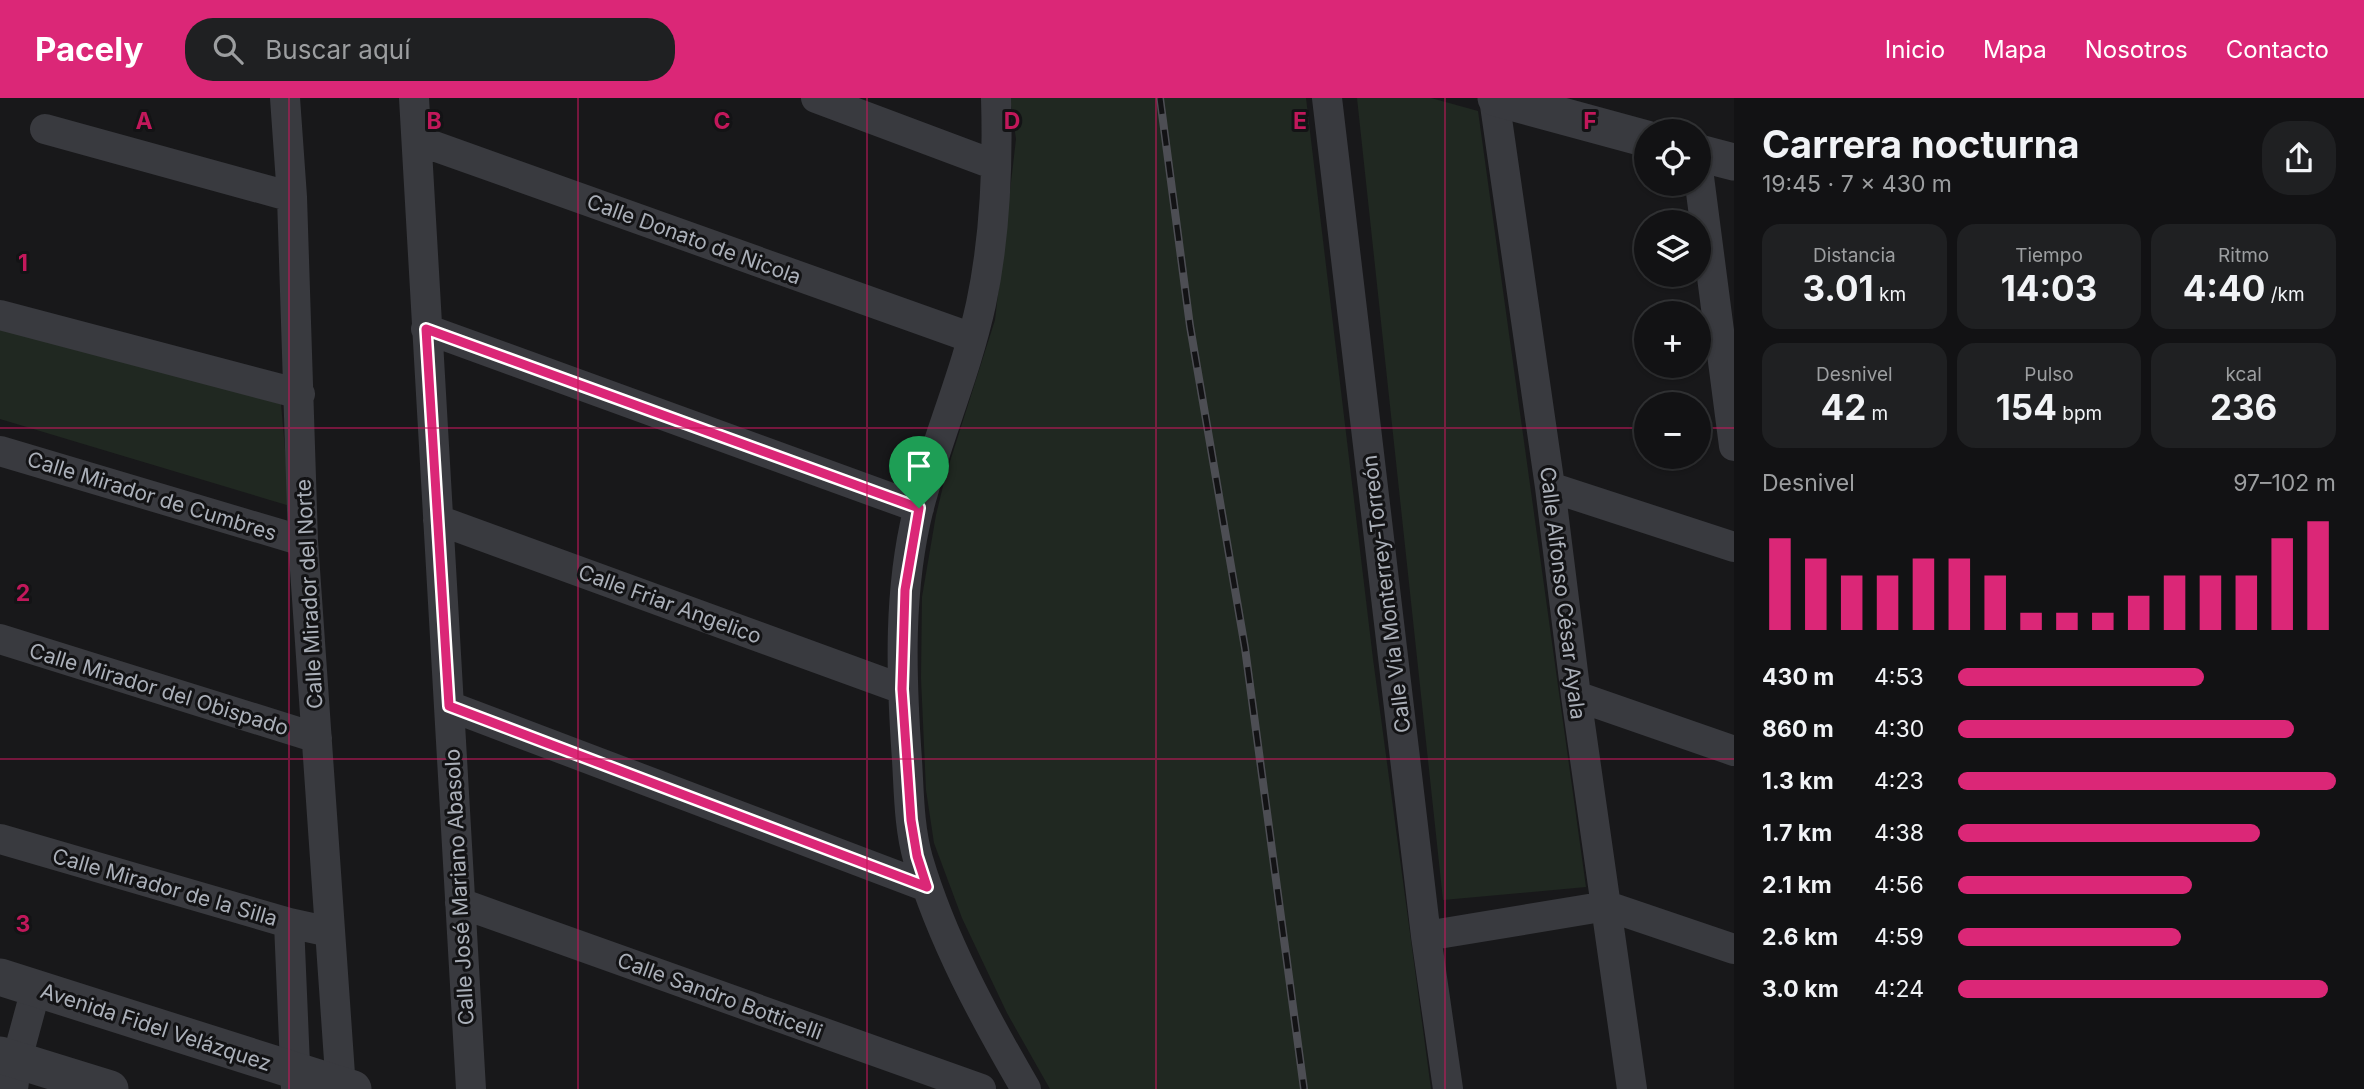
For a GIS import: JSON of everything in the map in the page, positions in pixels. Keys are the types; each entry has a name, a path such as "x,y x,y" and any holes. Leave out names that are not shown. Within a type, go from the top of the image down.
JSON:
{"street":[{"name":"Calle Mirador del Norte","path":"285,98 292,197 303,541 330,932 345,1088"},
{"name":"Calle José Mariano Abasolo","path":"414,98 471,1089"},
{"path":"816,98 995,165"},
{"path":"996,98 989,252 981,303 919,508 905,590 902,689 911,820 917,856 927,887 969,983 1026,1089"},
{"name":"Calle Vía Monterrey-Torreón","path":"1327,98 1426,936 1448,1089"},
{"path":"1495,98 1634,135"},
{"name":"Calle Alfonso César Ayala","path":"1495,98 1632,1089"},
{"path":"46,129 292,197"},
{"name":"Calle Donato de Nicola","path":"417,140 972,338"},
{"path":"1711,156 1734,162"},
{"path":"1702,196 1729,362 1734,446"},
{"path":"0,315 300,394"},
{"path":"426,329 919,508"},
{"name":"Calle Mirador de Cumbres","path":"0,451 303,541"},
{"path":"1550,487 1734,547"},
{"name":"Calle Friar Angelico","path":"438,520 902,689"},
{"name":"Calle Mirador del Obispado","path":"0,639 317,738"},
{"path":"1576,696 1734,751"},
{"path":"449,706 927,887"},
{"name":"Calle Mirador de la Silla","path":"0,839 289,923 330,932"},
{"name":"Calle Sandro Botticelli","path":"460,903 981,1089"},
{"path":"1426,936 1607,906 1734,950"},
{"path":"289,923 296,1080"},
{"name":"Avenida Fidel Velázquez","path":"0,977 296,1080 345,1088"},
{"path":"36,989 10,1068 110,1089"}],"shaded area":[{"path":"1010,98 1306,98 1373,659 1431,1089 1050,1089 1007,1013 962,918 934,843 926,790 921,678 922,597 946,474 995,320 1016,139"},
{"path":"1357,98 1431,98 1478,111 1586,887 1443,900"},
{"path":"0,327 281,404 290,506 0,419"}],"railway":[{"path":"1160,98 1190,326 1245,648 1304,1089"}],"route":[{"path":"426,329 623,400 919,508 905,590 902,689 911,820 917,856 927,887 449,706 426,329"}]}
